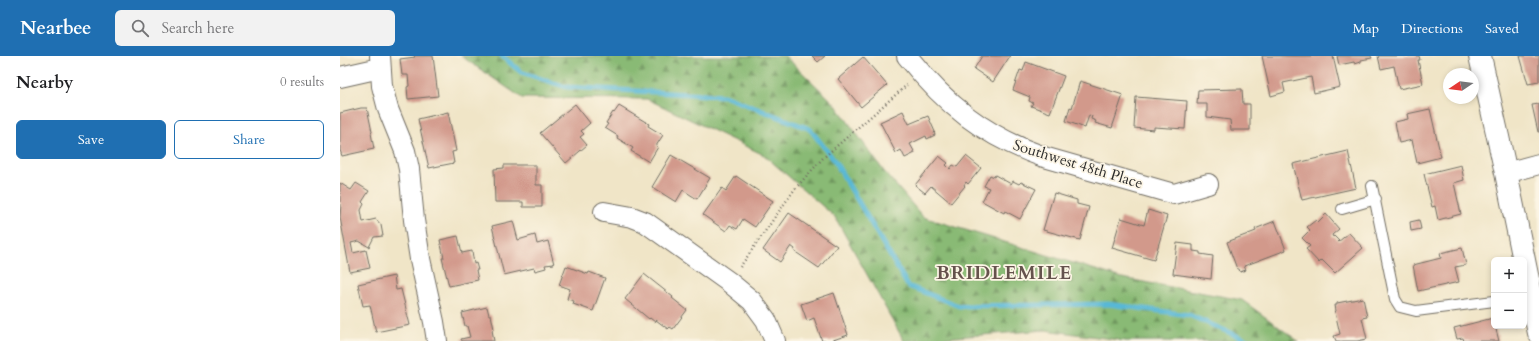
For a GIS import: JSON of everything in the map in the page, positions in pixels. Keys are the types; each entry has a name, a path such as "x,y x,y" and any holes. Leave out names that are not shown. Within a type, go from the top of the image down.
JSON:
{"street":[{"name":"Southwest 48th Place","path":"907,56 920,73 974,122 989,133 1025,150 1174,194 1208,184"},
{"path":"1480,56 1506,173 1528,296 1539,333"},
{"path":"340,77 380,62 382,86 388,109 405,151 409,169 414,220 420,259 437,341"},
{"path":"1506,173 1539,164"},
{"path":"604,212 632,217 645,222 729,282 752,301 766,320 775,341"}],"lane":[{"path":"1372,186 1395,299 1400,307 1416,311 1491,301"},
{"path":"1342,209 1376,200"}],"path":[{"path":"729,282 794,190 822,158 920,73"}],"green space":[{"path":"461,56 785,56 835,104 883,170 923,217 1122,278 1242,300 1298,341 1126,341 1046,330 904,341 835,217 764,155 647,99 522,98"}],"building":[{"path":"414,56 433,56 438,96 408,99 408,75 402,75 400,59 415,57"},
{"path":"812,56 825,56 818,62"},
{"path":"982,56 1010,56 993,82 974,69"},
{"path":"1262,56 1333,56 1340,87 1314,93 1311,77 1283,83 1285,92 1271,96"},
{"path":"1337,56 1371,56 1372,58 1361,60 1361,62 1355,64 1354,62 1339,65"},
{"path":"1378,56 1419,56 1420,60 1418,60 1423,84 1399,89 1394,66 1381,69"},
{"path":"1520,56 1539,56 1539,82 1528,84"},
{"path":"863,57 887,85 861,107 838,79"},
{"path":"1026,62 1064,76 1050,113 1031,106 1033,103 1029,101 1030,97 1013,90 1020,70 1023,71"},
{"path":"1080,81 1123,95 1112,128 1095,123 1096,121 1091,119 1092,116 1089,115 1085,128 1066,121 1070,107 1072,108"},
{"path":"1242,89 1243,104 1250,104 1250,130 1231,130 1230,120 1207,117 1207,104 1197,104 1198,90"},
{"path":"1136,97 1187,101 1185,129 1154,127 1154,130 1134,128"},
{"path":"575,104 590,123 581,131 584,134 580,137 587,145 566,163 540,133"},
{"path":"1539,104 1539,132 1538,132 1532,105"},
{"path":"619,106 649,124 648,126 663,135 649,162 631,151 633,148 605,128 608,124 606,123 613,112 614,113"},
{"path":"367,108 374,149 342,156 340,150 340,113"},
{"path":"1430,109 1441,157 1417,163 1412,140 1399,143 1395,122 1408,119 1407,114"},
{"path":"903,111 909,124 928,116 935,132 935,135 927,139 926,136 910,144 915,153 905,158 901,150 896,153 880,122"},
{"path":"448,112 456,151 452,152 454,163 429,168 418,119"},
{"path":"1348,151 1356,188 1302,200 1293,164"},
{"path":"671,155 710,178 697,199 683,190 676,202 652,187"},
{"path":"939,156 948,163 946,165 950,169 953,165 957,167 966,156 981,168 968,184 966,182 964,185 965,186 951,203 931,186 925,193 915,185"},
{"path":"504,165 536,165 536,185 542,185 542,207 523,207 523,202 495,202 494,169 504,168"},
{"path":"1461,165 1464,180 1454,183 1461,214 1438,220 1435,206 1432,207 1424,174"},
{"path":"990,175 994,177 995,175 1011,184 1013,181 1019,184 1021,182 1036,189 1020,219 1005,211 1004,213 982,201 989,188 984,186"},
{"path":"736,176 773,201 755,227 743,219 737,229 730,225 726,231 703,215 722,188 726,191"},
{"path":"340,183 351,190 356,183 369,191 362,202 364,204 361,210 363,222 376,219 381,225 383,236 374,237 369,247 359,241 351,243 353,253 366,250 370,268 350,272 340,217"},
{"path":"1054,193 1077,200 1077,204 1089,207 1080,240 1043,230"},
{"path":"1148,210 1167,216 1154,260 1112,248 1121,218 1144,225"},
{"path":"789,213 837,246 819,268 794,251 795,249 791,246 780,262 763,250"},
{"path":"1326,214 1339,229 1332,235 1339,241 1338,242 1349,233 1363,248 1335,273 1322,260 1319,263 1306,249 1310,246 1302,238 1310,230 1307,227 1316,220 1318,222"},
{"path":"1419,220 1421,229 1411,231 1410,222"},
{"path":"513,221 518,240 535,235 537,244 548,241 554,264 545,265 546,268 535,271 534,268 504,275 492,226"},
{"path":"1275,221 1286,250 1244,266 1246,270 1240,272 1239,269 1237,269 1227,242 1256,231 1255,229"},
{"path":"458,236 462,253 472,251 474,264 476,263 478,270 476,270 478,280 449,286 442,258 444,258 440,240"},
{"path":"1177,243 1193,245 1193,251 1200,252 1200,254 1213,256 1211,279 1173,274"},
{"path":"1462,248 1466,265 1455,267 1459,282 1418,291 1413,265 1441,258 1440,253"},
{"path":"566,266 605,278 593,311 573,304 574,301 567,299 570,289 559,285"},
{"path":"644,274 687,310 673,329 670,327 668,329 656,320 655,322 650,318 649,319 625,299"},
{"path":"394,276 396,290 401,289 410,325 376,332 370,305 363,306 358,284"},
{"path":"834,293 848,335 830,341 822,341 814,318 807,321 801,304"},
{"path":"1363,298 1367,317 1362,318 1367,339 1357,341 1336,341 1334,336 1340,334 1335,305 1337,305 1337,303"},
{"path":"487,307 489,315 491,315 494,329 492,330 494,341 462,341 461,339 470,337 467,326 465,326 462,313"},
{"path":"1491,319 1491,329 1496,329 1499,341 1464,341 1463,338 1457,339 1454,328"}],"waterway":[{"path":"502,56 521,72 566,87 724,96 810,129 834,160 908,286 959,306 1108,304 1189,315 1249,341"}],"district":[{"name":"BRIDLEMILE","path":"1004,273"}]}
